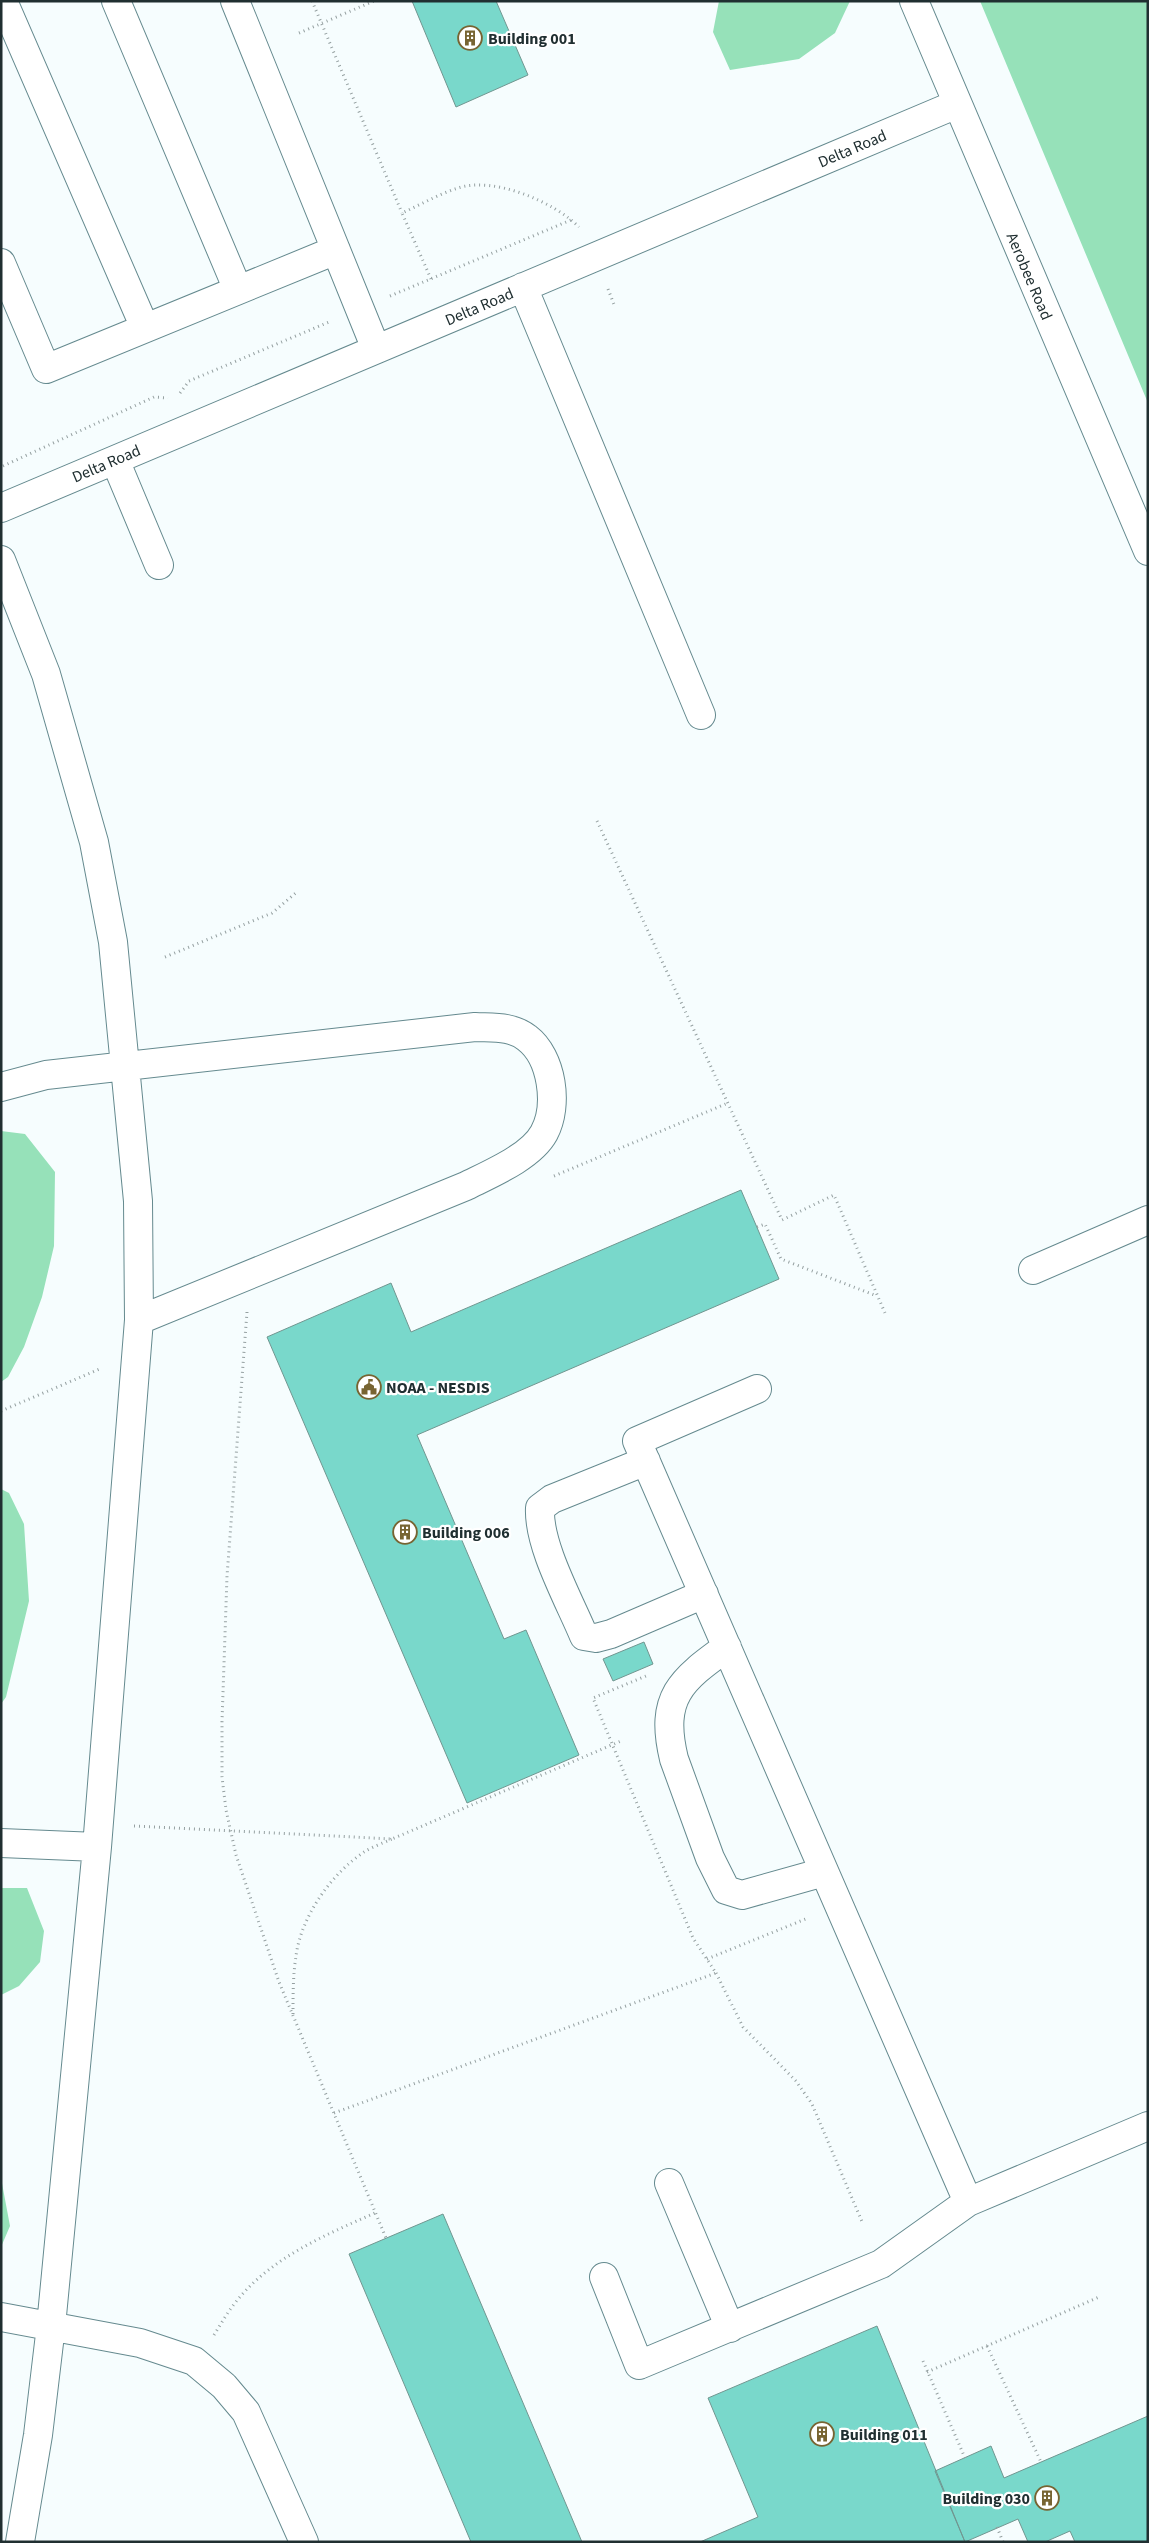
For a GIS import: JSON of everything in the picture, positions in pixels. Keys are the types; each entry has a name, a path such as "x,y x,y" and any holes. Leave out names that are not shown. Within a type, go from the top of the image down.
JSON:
{"street":[{"path":"3,1 145,328"},
{"path":"116,1 238,290"},
{"path":"235,1 376,349"},
{"name":"Aerobee Road","path":"914,1 1148,551"},
{"name":"Delta Road","path":"1,508 957,104"},
{"path":"1,263 46,368 336,250"},
{"path":"523,287 701,714"},
{"path":"115,460 159,566"},
{"path":"1,560 46,674 94,842 113,942 138,1201 139,1320 97,1848 51,2326 38,2435 20,2542"},
{"path":"1,1087 46,1075 475,1027 507,1028 526,1037 538,1050 548,1070 553,1108 544,1133 532,1148 493,1173 139,1320"},
{"path":"1033,1270 1148,1220"},
{"path":"757,1389 637,1441 968,2202"},
{"path":"646,1461 552,1499 540,1508 539,1522 544,1539 584,1636 596,1638 612,1634 704,1594"},
{"path":"727,1647 690,1674 677,1689 670,1726 670,1742 674,1759 710,1858 726,1890 742,1895 824,1872"},
{"path":"1,1843 97,1848"},
{"path":"604,2277 640,2365 881,2264 968,2202 1148,2126"},
{"path":"668,2183 730,2328"},
{"path":"1,2317 164,2349 194,2361 224,2386 246,2412 304,2542"}],"path":[{"path":"312,1 431,279"},
{"path":"361,1 363,6"},
{"path":"299,33 374,1"},
{"path":"402,213 459,188 494,185 536,199 571,220 581,229"},
{"path":"388,297 571,220"},
{"path":"605,285 616,307"},
{"path":"4,466 154,397 166,399 183,392 189,382 332,321"},
{"path":"598,821 782,1220 834,1195 885,1313"},
{"path":"165,958 272,913 297,892"},
{"path":"758,1227 764,1224 782,1259 878,1296"},
{"path":"248,1306 227,1576 222,1777 231,1832 276,1973 386,2238"},
{"path":"652,1674 592,1698 693,1938 716,1973 743,2027 796,2081 812,2104 863,2224"},
{"path":"293,2017 296,1954 305,1926 323,1893 343,1869 365,1851 620,1741"},
{"path":"133,1826 392,1839"},
{"path":"707,1959 812,1917"},
{"path":"334,2113 716,1973"},
{"path":"210,2339 236,2302 286,2257 313,2240 375,2212"},
{"path":"927,2372 1100,2297"},
{"path":"987,2346 1041,2462"},
{"path":"923,2362 964,2458"},
{"path":"997,2527 1003,2542"}],"green space":[{"path":"719,1 850,1 835,33 799,59 730,70 713,32"},
{"path":"980,1 1148,1 1148,403"},
{"path":"1,1131 25,1134 55,1172 54,1246 42,1297 24,1347 8,1377 1,1382"},
{"path":"1,1489 9,1493 24,1524 29,1601 6,1697 1,1704"},
{"path":"1,1888 27,1888 44,1931 40,1962 19,1986 1,1995"},
{"path":"1,2178 10,2226 1,2247"}],"building":[{"name":"Building 001","path":"412,1 496,1 528,75 456,107"},
{"name":"Building 006","path":"741,1190 779,1279 417,1435 504,1639 526,1630 579,1755 467,1803 267,1337 391,1283 411,1332"},
{"path":"644,1642 653,1664 613,1681 603,1659"},
{"path":"443,2214 582,2542 471,2542 349,2254"},
{"name":"Building 011","path":"877,2326 965,2542 700,2542 758,2517 708,2398"},
{"name":"Building 030","path":"1148,2416 1148,2542 1075,2542 1070,2531 1045,2542 1028,2542 1018,2519 965,2542 935,2471 991,2446 1004,2478"}],"place":[{"name":"Building 001","path":"470,38"},
{"name":"NOAA - NESDIS","path":"369,1387"},
{"name":"Building 006","path":"405,1532"},
{"name":"Building 011","path":"822,2434"},
{"name":"Building 030","path":"1047,2498"}]}
